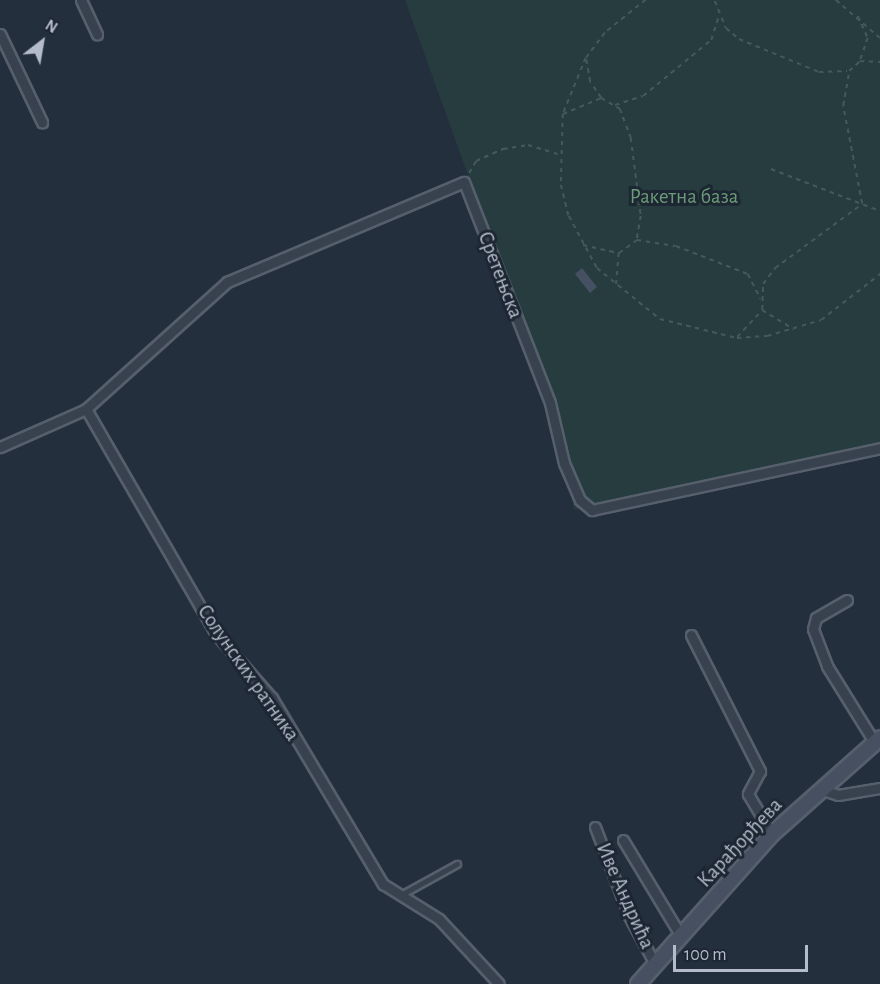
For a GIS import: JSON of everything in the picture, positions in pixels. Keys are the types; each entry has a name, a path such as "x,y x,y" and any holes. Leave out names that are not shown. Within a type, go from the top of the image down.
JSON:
{"street":[{"path":"81,0 97,35"},
{"path":"0,34 42,122"},
{"path":"0,447 86,409 227,282 465,182"},
{"name":"Сретењска","path":"465,182 550,403 564,463 580,500 592,510 880,448"},
{"name":"Солунских ратника","path":"86,409 216,634 272,698 383,884 454,932 499,984"},
{"path":"847,600 816,618 813,628 826,666 877,740"},
{"path":"691,635 760,771 748,794 772,834"},
{"name":"Карађорђева","path":"638,984 772,834 877,740"},
{"path":"822,790 838,795 880,788"},
{"name":"Иве Андрића","path":"595,827 629,916 655,964"},
{"path":"622,840 681,936"}],"lane":[{"path":"401,895 457,864"}],"path":[{"path":"646,0 605,33 586,58 563,114 558,154 561,185 582,245 616,289 684,329 737,338 796,330 843,307 880,274"},
{"path":"715,0 726,28 760,49 819,72 849,71"},
{"path":"836,0 858,16 880,38"},
{"path":"615,105 643,96 711,40 719,14"},
{"path":"858,16 868,38 860,61 849,71 843,106 862,204"},
{"path":"586,58 590,82 601,98 615,105 631,138 640,216 637,240"},
{"path":"860,61 880,62"},
{"path":"563,114 601,98"},
{"path":"465,182 476,161 503,149 528,145 558,154"},
{"path":"771,169 880,211"},
{"path":"737,338 762,310 764,284 775,268 862,204"},
{"path":"582,245 619,253 637,240 676,246 747,274 761,300"},
{"path":"616,289 619,253"},
{"path":"762,310 796,330"}],"green space":[{"name":"Ракетна база","path":"405,0 880,0 880,443 574,510 550,403"}],"building":[{"path":"582,268 597,287 590,293 575,274"}]}
